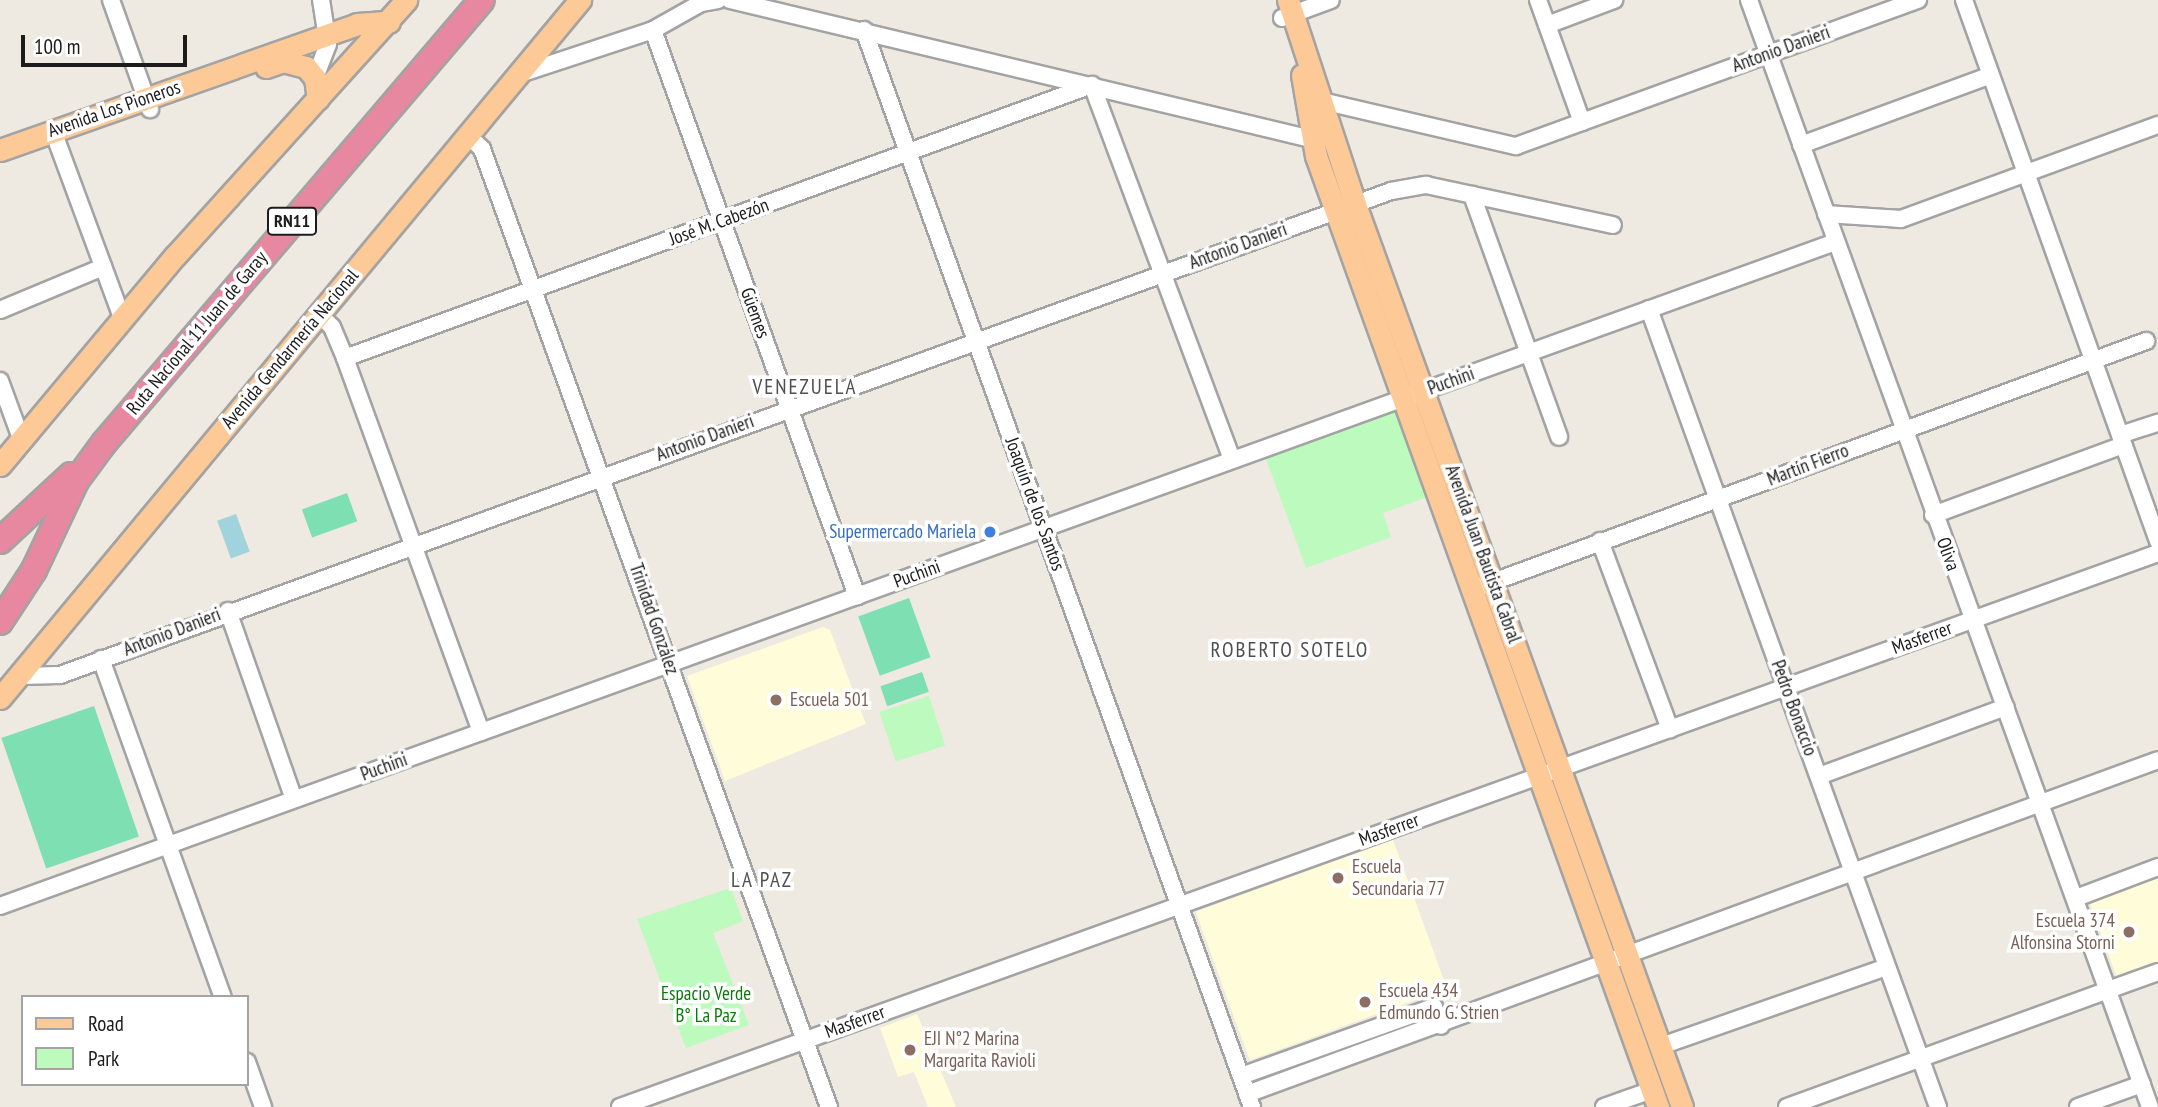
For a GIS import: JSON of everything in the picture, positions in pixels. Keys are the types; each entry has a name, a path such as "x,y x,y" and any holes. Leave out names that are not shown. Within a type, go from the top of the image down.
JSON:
{"highway":[{"name":"Ruta Nacional 11 Juan de Garay","path":"0,622 34,570 76,481 104,443 482,0"},
{"name":"Ruta Nacional 11 Juan de Garay","path":"0,541 104,443"}],"main road":[{"path":"0,466 316,88 389,22 406,0"},
{"name":"Avenida Gendarmería Nacional","path":"0,698 580,0"},
{"name":"Avenida Juan Bautista Cabral","path":"1285,8 1322,101 1345,208 1404,398 1536,777 1655,1098"},
{"name":"Avenida Juan Bautista Cabral","path":"1285,8 1301,73 1311,139 1345,208 1424,391 1682,1107"},
{"name":"Avenida Los Pioneros","path":"0,150 55,136 328,34 373,20 389,22"},
{"name":"Avenida Los Pioneros","path":"148,103 283,61 306,67 316,88"},
{"name":"Avenida Los Pioneros","path":"0,162 55,136"}],"street":[{"path":"111,0 148,103"},
{"path":"316,88 328,34 321,0"},
{"path":"520,74 653,30 689,9 718,0"},
{"path":"730,0 1311,139"},
{"path":"1285,8 1331,0"},
{"path":"1538,0 1582,122"},
{"path":"1547,24 1615,0"},
{"name":"Oliva","path":"1749,0 1971,620 2006,707 2150,1107"},
{"name":"Antonio Danieri","path":"1322,101 1516,146 1917,0"},
{"path":"1964,0 2158,541"},
{"name":"Güemes","path":"653,30 857,596"},
{"name":"Joaquín de los Santos","path":"864,30 1250,1100"},
{"path":"1801,145 1991,75"},
{"path":"1092,85 1232,460"},
{"name":"José M. Cabezón","path":"345,358 1092,85"},
{"path":"1826,214 1901,219 2158,125"},
{"path":"55,136 123,320"},
{"name":"Trinidad González","path":"469,136 482,149 829,1107"},
{"name":"Antonio Danieri","path":"19,676 60,675 228,611 1391,191 1426,185 1613,225"},
{"path":"1472,195 1559,437"},
{"name":"Puchini","path":"0,905 1835,242"},
{"path":"0,310 103,267"},
{"name":"Pedro Bonaccio","path":"1649,309 1855,871 1938,1107"},
{"path":"318,313 332,327 345,358 481,732"},
{"name":"Martín Fierro","path":"1471,591 1902,429 2146,341"},
{"path":"0,381 22,441"},
{"path":"1933,515 2158,424"},
{"path":"1601,541 1670,729"},
{"name":"Masferrer","path":"620,1107 2158,553"},
{"path":"228,611 294,799"},
{"path":"101,659 222,995"},
{"path":"1819,776 2006,707"},
{"path":"1250,1100 1606,964 2158,760"},
{"path":"2076,898 2158,867"},
{"path":"1661,1046 1887,967"},
{"path":"1787,1107 2158,972"},
{"path":"1241,1076 1434,1007 1441,1026"},
{"path":"248,1065 263,1107"},
{"path":"2078,1107 2142,1084"},
{"path":"1604,1107 1655,1098"}],"shaded area":[{"name":"Escuela 501","path":"823,627 830,630 866,724 725,781 687,676"},
{"path":"1393,840 1447,988 1250,1060 1196,912"},
{"name":"Escuela 374 Alfonsina Storni","path":"2158,876 2158,963 2117,978 2089,901"},
{"name":"EJI N°2 Marina Margarita Ravioli","path":"917,1014 956,1107 928,1107 914,1072 898,1077 880,1028"}],"green space":[{"path":"1398,408 1430,496 1383,513 1391,537 1306,568 1265,456"},
{"path":"347,493 357,521 312,538 302,509"},
{"path":"909,598 931,657 880,676 858,616"},
{"path":"922,672 929,692 887,706 880,686"},
{"path":"929,696 945,745 896,762 880,712"},
{"path":"94,706 139,836 46,868 1,738"},
{"name":"Espacio Verde B° La Paz","path":"731,888 743,921 713,933 749,1025 686,1048 637,919"}],"water":[{"path":"236,514 250,552 231,558 217,521"}],"place":[{"name":"Supermercado Mariela","path":"990,532"},
{"name":"Escuela 501","path":"776,700"},
{"name":"Escuela Secundaria 77","path":"1338,878"},
{"name":"Escuela 374 Alfonsina Storni","path":"2129,932"},
{"name":"Escuela 434 Edmundo G. Strien","path":"1365,1002"},
{"name":"EJI N°2 Marina Margarita Ravioli","path":"910,1050"}],"district":[{"name":"VENEZUELA","path":"805,387"},
{"name":"ROBERTO SOTELO","path":"1290,650"},
{"name":"LA PAZ","path":"762,880"}]}
